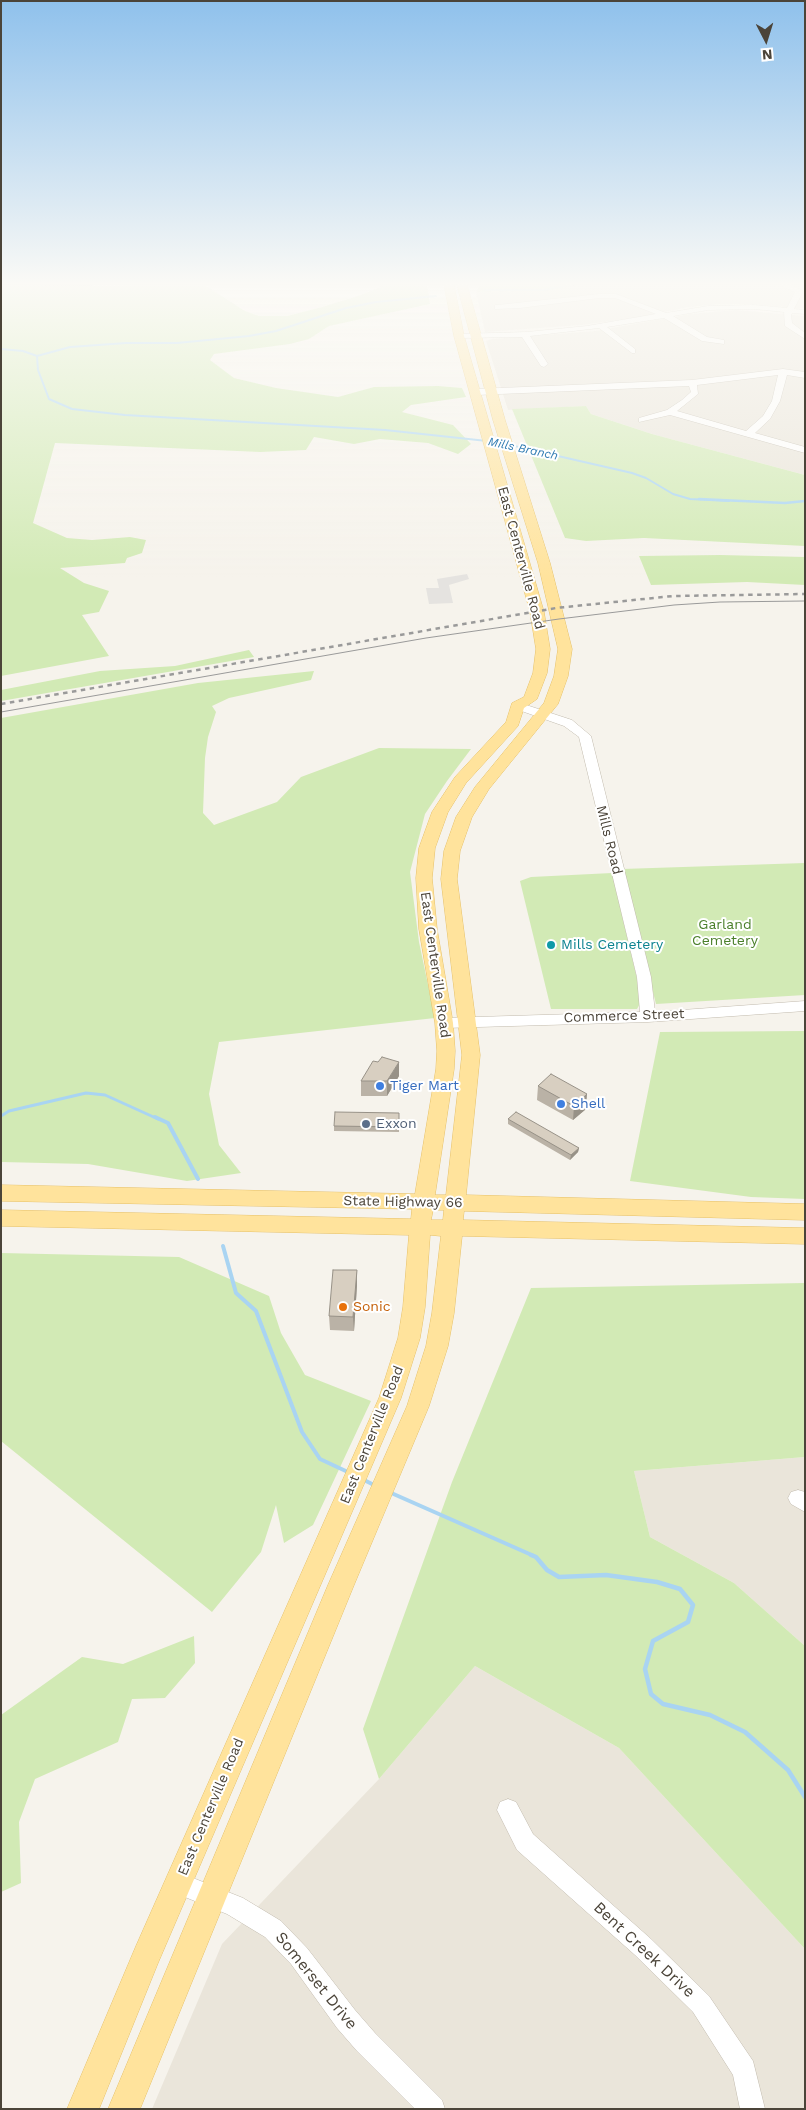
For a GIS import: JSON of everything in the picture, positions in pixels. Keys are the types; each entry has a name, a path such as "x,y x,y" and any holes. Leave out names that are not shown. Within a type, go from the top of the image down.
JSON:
{"main road":[{"name":"East Centerville Road","path":"83,2109 178,1883 390,1398 409,1338 420,1227 445,1069 444,1023 428,929 424,878 427,848 440,812 460,780 513,723 517,706 530,699 542,662 542,634 474,383"},
{"name":"East Centerville Road","path":"124,2109 418,1406 444,1314 470,1056 449,878 452,851 464,817 483,787 544,715 554,696 564,661 563,636 544,563 498,420 489,383"},
{"path":"505,496 522,495"},
{"path":"524,564 544,563"},
{"path":"542,662 564,661"},
{"name":"State Highway 66","path":"1,1193 805,1212"},
{"name":"State Highway 66","path":"1,1218 805,1236"}],"street":[{"path":"476,392 682,383"},
{"path":"642,420 670,412 685,402 695,392 692,383"},
{"path":"748,434 768,416 776,401 780,383"},
{"path":"670,412 805,450"},
{"name":"Mills Road","path":"517,706 568,723 584,736 644,977 648,1017"},
{"name":"Commerce Street","path":"444,1023 648,1017 805,1006"},
{"name":"Bent Creek Drive","path":"508,1810 525,1842 643,1947 701,2004 744,2070 753,2109"},
{"name":"Somerset Drive","path":"178,1883 214,1896 255,1916 286,1941 366,2042 433,2109"}],"shaded area":[{"path":"500,383 805,383 805,475 652,434 591,414 586,406 508,410"},
{"path":"467,574 469,579 449,585 453,603 429,604 426,588 439,588 437,579"},
{"path":"805,1457 805,1646 734,1583 650,1537 634,1471"},
{"path":"475,1666 619,1748 805,1949 805,2109 152,2109 222,1944 379,1779"}],"green space":[{"path":"1,383 257,383 338,397 374,387 438,386 462,388 466,397 411,405 402,412 453,425 471,444 458,454 428,443 380,439 354,444 314,437 306,450 260,452 55,443 33,523 67,538 92,540 130,537 146,540 142,553 127,558 125,563 60,568 84,583 109,591 99,612 82,615 109,656 1,676"},
{"path":"586,406 591,414 652,434 805,475 805,546 644,538 586,541 565,538 512,409"},
{"path":"639,556 805,557 805,585 747,582 651,585"},
{"path":"249,650 254,657 1,701 1,690 100,671 175,666"},
{"path":"314,671 311,680 229,698 212,706 216,712 208,737 205,758 203,813 214,825 277,802 301,777 379,748 471,749 425,814 410,872 419,942 435,1018 219,1042 209,1094 219,1145 241,1173 187,1181 88,1164 1,1162 1,718 198,683"},
{"name":"Garland Cemetery","path":"805,863 805,995 656,1004 622,869"},
{"path":"612,873 641,1002 637,1009 551,1009 520,881 531,877"},
{"path":"805,1031 805,1199 751,1197 630,1181 660,1032"},
{"path":"1,1253 179,1257 269,1296 281,1333 305,1375 371,1401 313,1525 284,1543 276,1505 261,1552 212,1612 1,1441"},
{"path":"805,1283 805,1457 634,1471 650,1537 734,1583 805,1646 805,1949 619,1748 475,1666 379,1779 363,1729 452,1482 531,1288"},
{"path":"194,1636 195,1663 165,1698 132,1699 118,1742 35,1779 19,1822 21,1883 1,1892 1,1715 82,1657 123,1664"}],"building":[{"path":"382,1057 399,1062 387,1081 361,1081 373,1061 378,1062"},
{"path":"551,1074 587,1094 574,1106 538,1086"},
{"name":"Exxon","path":"335,1112 399,1113 399,1127 334,1126"},
{"path":"516,1112 579,1148 571,1155 508,1119"},
{"name":"Sonic","path":"333,1270 357,1270 353,1317 329,1316"}],"waterway":[{"name":"Mills Branch","path":"43,383 49,399 72,409 125,415 385,430 487,441"},
{"name":"Mills Branch","path":"510,445 632,473 646,478 673,494 690,499 729,501"},
{"name":"Mills Branch","path":"699,499 785,503 805,501"},
{"path":"1,1116 9,1111 86,1093 105,1095 158,1119"},
{"path":"155,1117 168,1123 198,1179"},
{"path":"223,1246 236,1293 256,1311 302,1432 320,1459 350,1473"},
{"path":"362,1479 374,1485"},
{"path":"389,1492 534,1556"},
{"path":"531,1555 536,1557 547,1570 559,1577 606,1575 657,1582 680,1589 693,1605 688,1622 653,1641 645,1669 651,1694 663,1704 710,1715 745,1732 788,1770 805,1797"}],"tram line":[{"path":"1,712 426,638 559,619 674,605 720,602 805,601"}],"railway":[{"path":"1,704 556,608 673,596 805,594"}],"place":[{"name":"Mills Cemetery","path":"551,945"},
{"name":"Tiger Mart","path":"380,1086"},
{"name":"Shell","path":"561,1104"},
{"name":"Exxon","path":"366,1124"},
{"name":"Sonic","path":"343,1307"}]}
